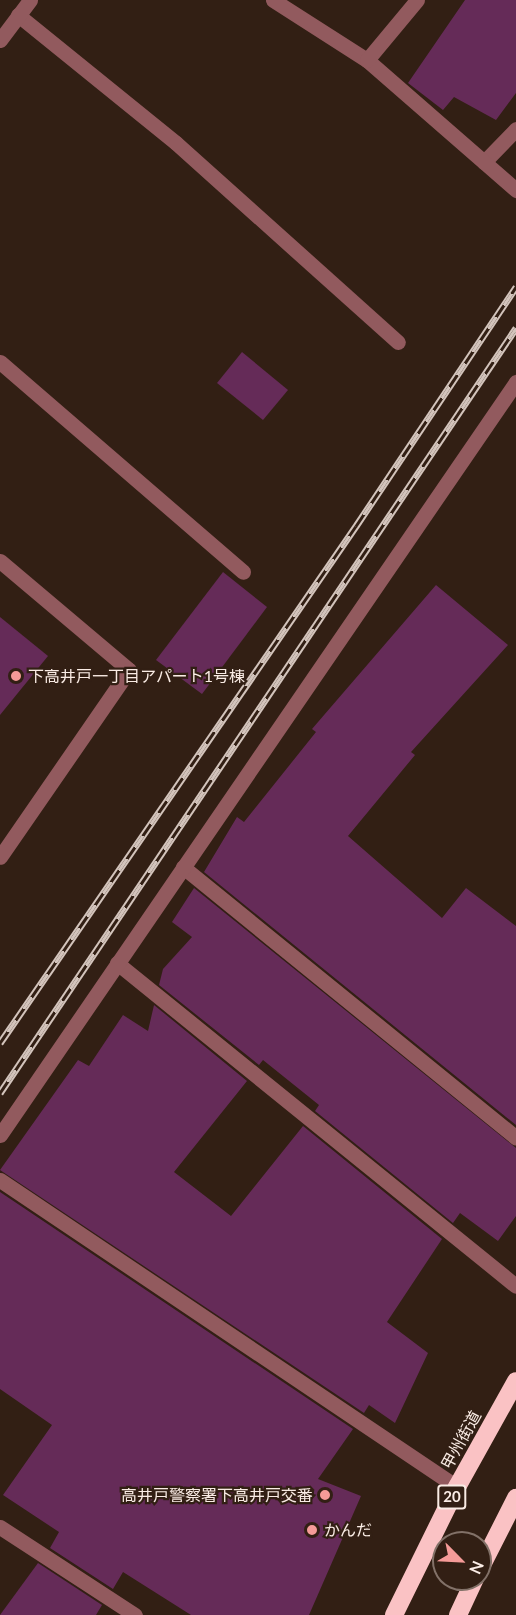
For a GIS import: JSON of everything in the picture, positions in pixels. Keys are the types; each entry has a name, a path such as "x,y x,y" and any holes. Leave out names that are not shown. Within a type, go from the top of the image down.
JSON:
{"highway":[{"name":"甲州街道","path":"394,1615 457,1487 516,1382"},
{"path":"492,1545 516,1498"},
{"path":"458,1615 469,1591"}],"street":[{"path":"0,40 30,0"},
{"path":"273,0 367,60 516,190"},
{"path":"367,60 417,0"},
{"path":"18,15 176,143 398,342"},
{"path":"484,162 516,129"},
{"path":"0,362 243,572"},
{"path":"0,1135 516,382"},
{"path":"0,561 129,670 0,857"},
{"path":"183,867 516,1138"},
{"path":"117,963 516,1286"},
{"path":"0,1180 457,1487"},
{"path":"0,1527 135,1615"}],"building":[{"path":"465,0 516,0 516,93 496,120 454,97 443,110 408,83"},
{"path":"242,352 288,390 263,420 217,383"},
{"path":"223,572 267,607 202,694 156,660"},
{"path":"436,585 508,645 411,752 415,755 348,836 442,918 466,888 516,926 516,1125 204,872 237,817 244,822 316,732 312,729"},
{"name":"下高井戸一丁目アパート1号棟","path":"0,617 48,656 0,715"},
{"path":"194,888 516,1148 516,1216 498,1241 460,1213 453,1223 315,1111 319,1105 263,1060 259,1065 159,985 163,969 192,937 172,922"},
{"path":"154,1005 247,1081 174,1172 231,1216 303,1126 442,1239 387,1322 428,1353 395,1423 369,1405 364,1413 0,1170 78,1060 89,1066 123,1015 148,1031"},
{"path":"0,1192 353,1429 318,1479 361,1496 309,1615 191,1615 123,1572 113,1589 50,1548 59,1532 3,1495 52,1425 0,1389"},
{"path":"38,1563 102,1605 96,1615 0,1615"}],"railway":[{"path":"0,1043 356,526 516,287"},
{"path":"0,1093 516,328"}],"place":[{"name":"下高井戸一丁目アパート1号棟","path":"16,676"},
{"name":"高井戸警察署下高井戸交番","path":"325,1495"},
{"name":"かんだ","path":"312,1530"}]}
